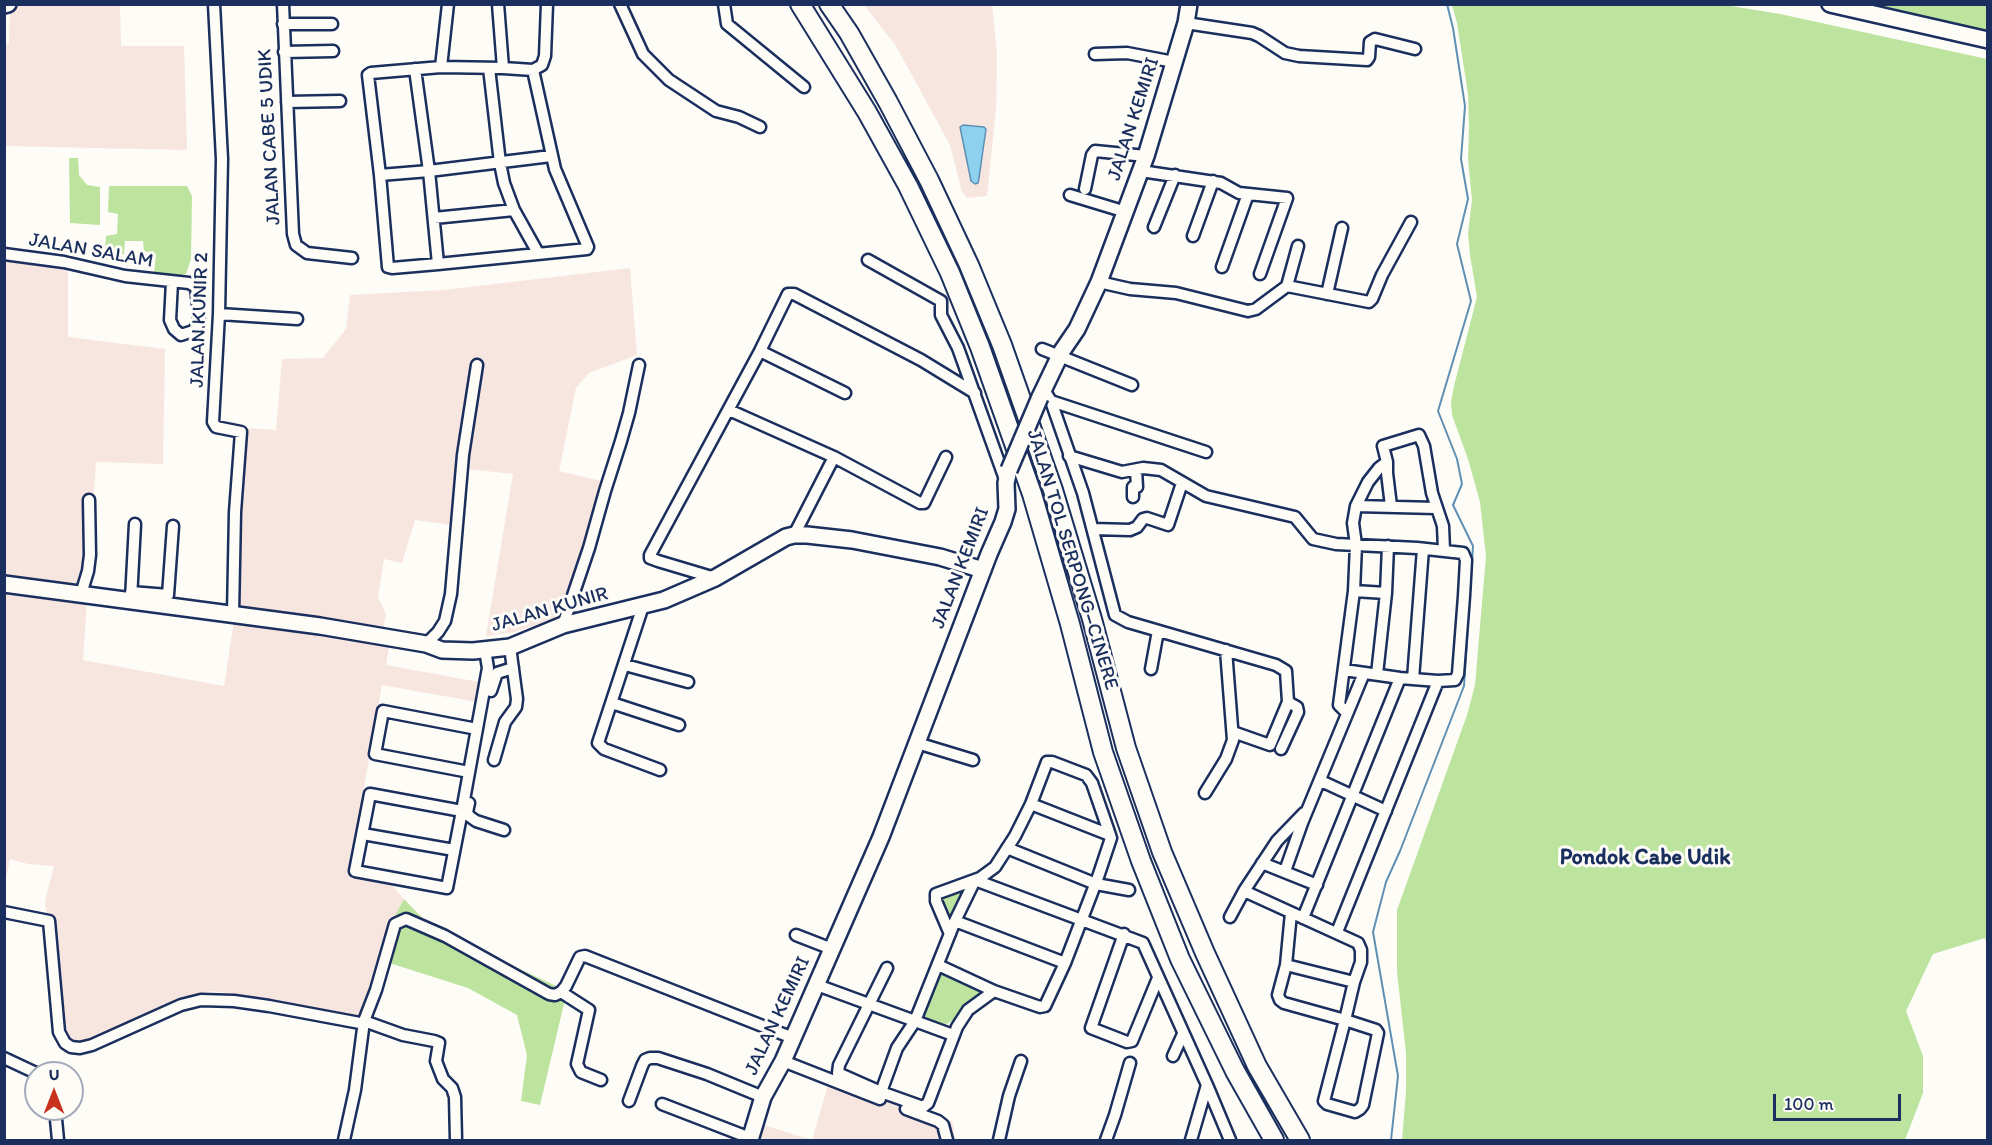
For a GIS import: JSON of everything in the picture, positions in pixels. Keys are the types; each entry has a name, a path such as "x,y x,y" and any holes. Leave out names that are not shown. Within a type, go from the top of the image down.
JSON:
{"highway":[{"name":"JALAN TOL SERPONG–CINERE","path":"800,4 867,112 908,186 950,273 980,347 1032,494 1070,624 1103,752 1141,861 1180,959 1235,1071 1274,1140"},
{"name":"JALAN TOL SERPONG–CINERE","path":"829,4 849,33 888,102 929,180 969,265 1002,345 1056,501 1092,619 1126,748 1162,852 1205,953 1257,1065 1300,1140"}],"street":[{"name":"JALAN KUNIR 2","path":"214,4 222,159 219,314 213,422 216,427 238,430 241,435 235,512 233,614"},
{"name":"JALAN CABE 5 UDIK","path":"283,4 293,234 296,245 307,253 352,258"},
{"path":"441,67 448,4"},
{"path":"498,4 503,68"},
{"path":"533,70 551,156 588,247 585,250 388,267 368,75 441,67 533,70 542,65 545,56 548,4"},
{"path":"620,4 643,54 669,80 716,111 739,117 760,127"},
{"path":"724,4 727,24 804,87"},
{"name":"JALAN KEMIRI","path":"750,1139 763,1097 783,1061 881,837 1003,522 1007,509 1008,476 1045,396 1060,357 1077,329 1100,282 1146,156 1186,23 1189,4"},
{"path":"1830,4 1988,40"},
{"path":"1186,23 1252,33 1285,53 1299,56 1367,60 1370,42 1375,39 1415,49"},
{"path":"283,24 332,24"},
{"path":"284,52 333,51"},
{"path":"1095,54 1127,53 1174,62"},
{"path":"489,68 504,183 514,210 538,253"},
{"path":"415,69 435,218 438,264"},
{"path":"287,102 340,101"},
{"path":"1085,189 1092,155 1095,151 1146,156"},
{"path":"380,175 551,156"},
{"path":"1141,171 1213,181 1239,193 1287,198 1260,274"},
{"path":"1154,227 1175,176"},
{"path":"1193,236 1213,181"},
{"path":"1222,267 1248,194"},
{"path":"1070,195 1126,212"},
{"path":"435,218 514,210"},
{"path":"1287,286 1371,301 1382,275 1411,222"},
{"path":"1327,294 1342,228"},
{"path":"1100,282 1130,289 1176,293 1248,311 1256,309 1287,286 1298,246"},
{"name":"JALAN SALAM","path":"4,254 64,262 125,276 189,283 196,287 200,314 198,324 193,331 181,334 174,329 170,321 172,282"},
{"path":"868,260 941,301 941,315 958,348 1008,476"},
{"path":"715,578 658,561 650,558 650,555 729,410 787,295 790,293 921,360 975,393"},
{"path":"219,314 297,319"},
{"path":"1042,349 1132,385"},
{"path":"760,351 845,393"},
{"path":"426,644 445,621 451,594 463,454 477,365"},
{"path":"563,625 624,432 639,365"},
{"path":"1045,396 1157,429"},
{"path":"1045,396 1206,452"},
{"path":"1045,396 1083,493 1115,615 1128,622 1226,650 1282,668 1287,672 1288,702 1270,745 1233,732"},
{"path":"729,410 834,458 922,503 946,457"},
{"path":"1391,506 1387,462 1383,446 1419,435 1424,446 1436,508 1443,525 1444,550"},
{"path":"1069,456 1122,472 1143,468 1161,470 1213,498 1295,517 1313,539 1356,545 1463,553 1465,556 1464,596 1458,674 1455,680 1400,678 1344,670"},
{"path":"794,535 834,458"},
{"path":"1347,713 1339,705 1354,591 1356,545 1353,523 1356,506 1372,475 1387,462"},
{"path":"1133,497 1133,487 1137,487 1136,470"},
{"path":"1093,530 1130,530 1147,518 1168,525 1182,483"},
{"path":"81,594 90,555 89,500"},
{"path":"1356,506 1436,508"},
{"path":"135,524 131,597 168,595 173,526"},
{"name":"JALAN KUNIR","path":"4,584 81,594 131,597 426,644 442,650 485,650 510,647 563,625 664,600 715,578 786,537 794,535 852,540 940,557 983,570"},
{"path":"1377,674 1386,593 1388,546"},
{"path":"1413,679 1423,549"},
{"path":"1354,591 1386,593"},
{"path":"643,606 612,704 599,737 600,746 604,749 660,770"},
{"path":"1151,669 1158,631"},
{"path":"494,760 505,722 516,707 510,647"},
{"path":"462,811 370,794 356,871 447,888 462,811 477,729 489,668 485,650"},
{"path":"1205,794 1231,749 1233,732 1226,650"},
{"path":"625,665 688,682"},
{"path":"504,831 476,821 467,812 494,677 497,673 513,668"},
{"path":"1285,871 1365,673"},
{"path":"1303,918 1400,678"},
{"path":"1337,932 1438,681"},
{"path":"1281,749 1298,712 1297,707 1288,702"},
{"path":"612,704 679,725"},
{"path":"469,772 375,753 383,711 477,729"},
{"path":"917,743 973,760"},
{"path":"938,965 994,992 1040,1007 1045,1006 1082,921 1111,838 1092,783 1086,775 1062,765 1047,762 1031,804 995,867 975,880 936,894 936,901 950,934"},
{"path":"1321,781 1386,811"},
{"path":"1031,804 1110,835"},
{"path":"1230,917 1276,841 1309,808"},
{"path":"363,834 454,850"},
{"path":"1007,848 1096,884 1130,890"},
{"path":"1263,863 1317,885"},
{"path":"975,880 1143,943 1230,1140"},
{"path":"881,1092 897,1048 915,1021 955,921 975,880"},
{"path":"1244,891 1358,943 1361,950 1360,962 1354,982 1345,1020 1324,1101 1354,1112 1363,1106 1378,1037 1376,1030 1345,1020 1284,1003 1280,1000 1278,995 1286,965 1291,913"},
{"path":"4,912 49,921 59,1032 70,1047 80,1048 92,1045 181,1005 201,1000 234,1001 269,1006 357,1024 364,1020"},
{"path":"344,1140 355,1090 364,1020 376,990 395,924 406,919 445,936 549,994 555,995 561,992 580,957 585,956 793,1038"},
{"path":"955,921 1065,963"},
{"path":"1124,934 1091,1028 1127,1042 1132,1041 1158,978"},
{"path":"796,935 832,949"},
{"path":"1286,965 1354,982"},
{"path":"887,968 839,1065 838,1073 920,1106 926,1105 962,1017 968,1010 994,992"},
{"path":"817,985 953,1035"},
{"path":"561,992 589,1010 578,1064 581,1072 602,1080"},
{"path":"364,1020 403,1035 439,1043 436,1061 443,1079 454,1090 456,1140"},
{"path":"1173,1056 1183,1034"},
{"path":"4,1058 24,1067"},
{"path":"629,1101 642,1065 650,1058 658,1058 706,1074 763,1097"},
{"path":"783,1061 938,1121 943,1125 947,1140"},
{"path":"999,1140 1009,1096 1021,1061"},
{"path":"1106,1140 1130,1063"},
{"path":"1191,1140 1207,1085"},
{"path":"662,1104 750,1139"},
{"path":"56,1121 57,1136"}],"shaded area":[{"path":"10,5 120,5 121,46 184,46 187,150 5,146 4,44 9,44"},
{"path":"864,5 992,5 997,53 996,110 987,196 968,198 962,192 950,145 896,46"},
{"path":"5,251 68,259 68,337 165,349 163,464 96,462 83,660 224,686 236,608 244,428 276,430 282,359 323,358 346,329 350,295 444,290 630,268 637,355 589,373 576,388 559,471 609,483 577,612 514,632 486,636 513,474 458,468 453,525 415,520 402,563 384,559 378,597 386,614 382,635 391,637 386,665 479,682 477,702 382,685 349,872 390,883 404,899 391,923 361,1020 258,997 212,991 177,998 100,1044 66,1049 45,901 54,866 28,864 10,859 5,883"},
{"path":"830,1078 953,1122 955,1140 812,1140"},
{"path":"751,1121 812,1140 744,1140"}],"green space":[{"path":"1452,5 1725,5 1780,14 1987,59 1987,945 1985,938 1933,954 1906,1011 1923,1056 1923,1093 1905,1140 1402,1140 1406,1053 1397,972 1397,910 1467,715 1475,685 1486,556 1480,502 1452,415 1451,402 1477,297 1468,233 1472,200 1468,159 1468,94"},
{"path":"1868,5 1987,5 1987,33"},
{"path":"69,158 78,158 79,175 87,185 100,187 100,225 70,223"},
{"path":"109,186 187,186 192,196 191,259 186,274 173,277 154,274 156,254 144,251 143,241 125,241 124,254 117,255 117,260 104,259 106,236 117,234 118,214 108,212"},
{"path":"967,885 949,925 940,893"},
{"path":"404,899 432,928 567,991 540,1105 521,1101 527,1055 517,1015 468,988 383,961 391,923"},
{"path":"937,969 983,991 947,1024 938,1023 921,1015"}],"water":[{"path":"963,125 986,129 978,183 975,184 971,181 960,127"}],"waterway":[{"path":"1391,1140 1398,1076 1373,932 1386,882 1464,686 1473,546 1453,505 1462,484 1457,459 1438,411 1471,301 1457,244 1468,199 1461,159 1465,106 1447,4"}],"district":[{"name":"Pondok Cabe Udik","path":"1645,858"}]}
